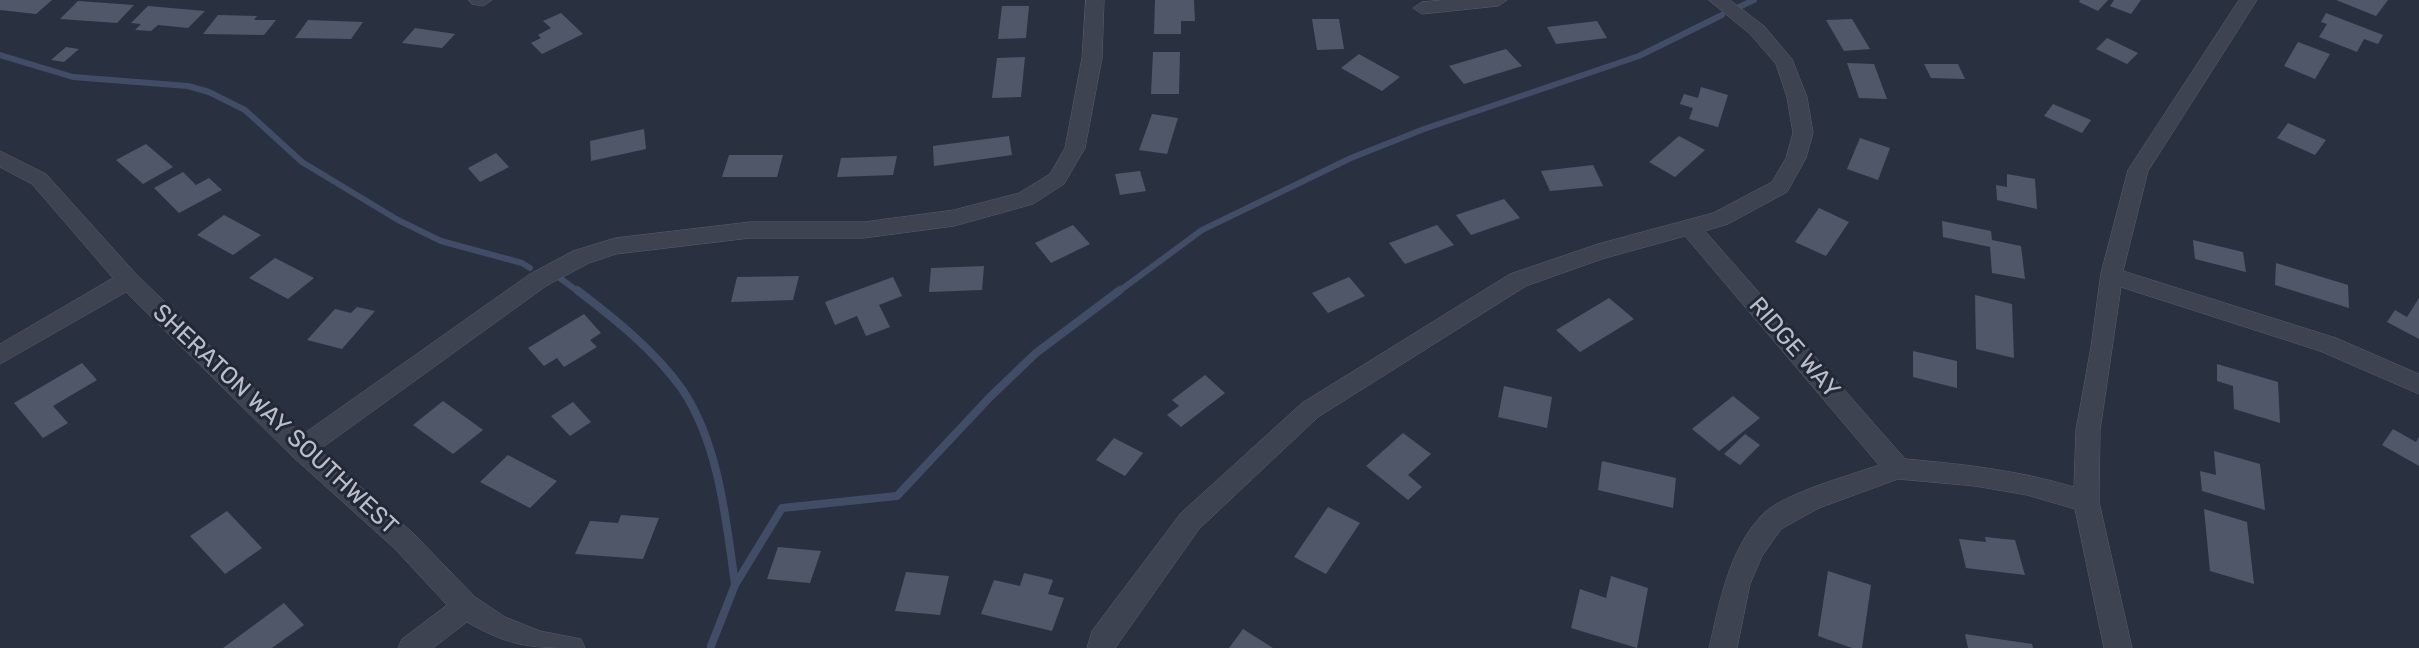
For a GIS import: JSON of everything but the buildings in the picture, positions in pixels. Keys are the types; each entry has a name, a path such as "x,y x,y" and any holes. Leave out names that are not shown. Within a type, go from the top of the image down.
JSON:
{"street":[{"path":"478,0 483,0"},
{"path":"301,449 538,280 581,257 615,246 750,230 864,230 954,218 1026,200 1057,179 1075,148 1091,58 1095,0"},
{"path":"1422,8 1497,0"},
{"path":"1101,648 1102,640 1190,521 1310,410 1518,280 1598,252 1720,219 1780,187 1796,158 1803,133 1797,97 1785,63 1758,30 1718,0"},
{"path":"2118,648 2086,502 2088,430 2104,347 2112,276 2138,170 2248,0"},
{"name":"SHERATON WAY SOUTHWEST","path":"0,158 39,179 128,280 301,449 404,541 466,606 495,626 540,644 571,648"},
{"name":"RIDGE WAY","path":"1690,228 1898,469"},
{"path":"2112,276 2328,344 2419,384"},
{"path":"0,355 128,280"},
{"path":"1723,648 1737,584 1752,549 1772,521 1810,500 1898,469 1975,475 2027,484 2086,502"},
{"path":"412,648 466,606"}],"waterway":[{"path":"1739,7 1754,0"},
{"path":"1118,292 1202,230 1351,158 1424,129 1639,56 1722,15"},
{"path":"0,55 73,77 188,86 209,92 245,110 302,162 398,220 441,241 522,263 530,268"},
{"path":"561,279 579,292"},
{"path":"577,290 646,348 682,389 695,411 705,434 719,483 735,584"},
{"path":"711,646 735,585 782,508 897,496 990,397 1036,353 1120,290"}]}
